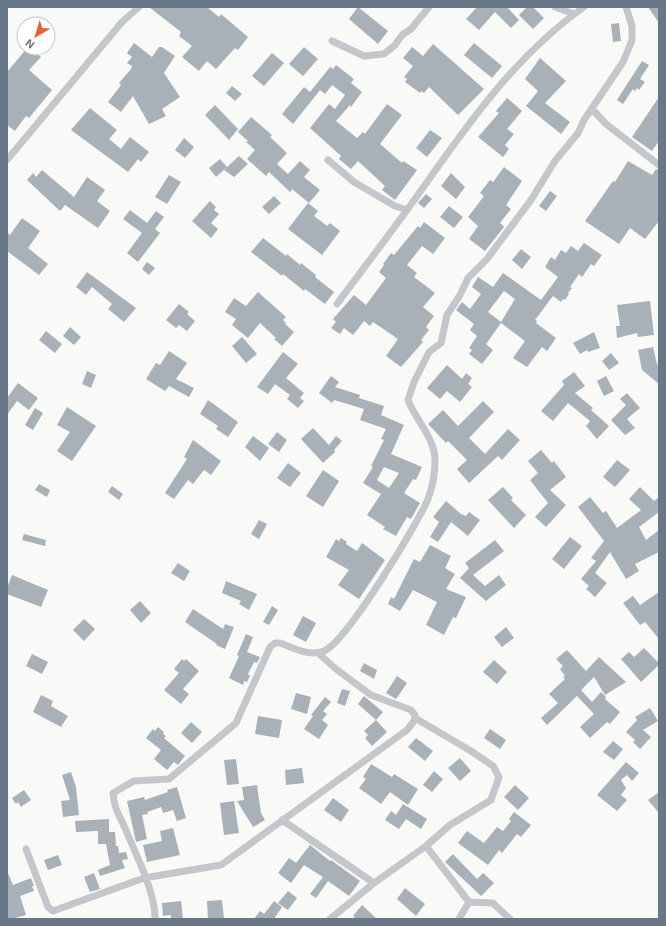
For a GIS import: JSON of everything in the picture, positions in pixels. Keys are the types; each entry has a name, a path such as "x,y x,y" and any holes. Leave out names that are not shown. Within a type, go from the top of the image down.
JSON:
{"street":[{"path":"7,160 122,22 139,7"},
{"path":"332,41 364,56 384,54 395,45 402,35 411,30 429,7"},
{"path":"556,7 574,14"},
{"path":"337,304 407,210 463,131 508,75 574,14 584,7"},
{"path":"155,919 155,906 120,817 114,806 113,793 134,781 169,779 236,722 270,647 276,643 280,643 308,653 318,653 326,650 348,628 415,526 428,498 434,480 435,458 433,447 408,400 414,382 429,352 441,343 447,315 460,295 468,278 487,259 531,200 555,161 573,139 630,49 632,40 632,26 626,7"},
{"path":"592,109 606,124 659,165"},
{"path":"328,160 354,182 374,192 395,206 407,210"},
{"path":"318,653 336,669 371,694 405,706 415,715 415,718 471,750 493,766 499,777 491,800 450,825 426,846 374,883 330,919"},
{"path":"26,849 48,907 54,912 144,878 221,865 407,730 415,718"},
{"path":"282,820 374,883"},
{"path":"426,846 469,902"},
{"path":"459,919 469,902"},
{"path":"469,902 493,903 510,919"}],"building":[{"path":"149,7 207,7 219,17 221,14 248,37 238,50 235,48 216,69 207,61 199,71 182,57 192,46 179,36 181,32"},
{"path":"358,7 388,31 378,44 349,19"},
{"path":"477,7 507,7 519,20 511,28 495,12 479,30 466,19"},
{"path":"527,7 533,7 544,18 533,29 519,15"},
{"path":"648,7 659,7 659,23"},
{"path":"619,23 621,41 613,42 611,24"},
{"path":"134,43 152,57 159,47 162,47 175,56 164,73 180,97 162,109 166,116 149,124 133,96 121,112 108,102 121,85 119,83 131,69 132,66 127,63 132,57 127,53"},
{"path":"474,43 502,66 492,78 464,55"},
{"path":"433,44 484,89 458,115 429,87 424,93 421,91 420,93 405,82 407,79 404,77 413,66 403,58 412,47 423,56"},
{"path":"304,47 318,59 303,76 289,64"},
{"path":"272,53 284,63 264,86 252,76"},
{"path":"20,56 40,56 41,57 29,70 52,90 29,118 26,116 15,131 7,125 7,72"},
{"path":"540,58 566,81 545,103 570,122 561,134 526,106 538,91 525,79"},
{"path":"642,61 649,65 640,79 645,82 639,90 637,88 635,91 633,89 623,104 617,100"},
{"path":"336,65 354,79 351,83 362,92 351,107 350,105 336,121 357,138 363,132 365,134 387,104 402,115 380,144 402,163 403,161 417,170 395,200 382,190 385,186 358,161 351,169 339,159 341,156 310,128 329,104 335,109 345,95 332,85 325,94 320,90 293,124 282,114 304,87 310,92 330,67 333,69"},
{"path":"232,86 242,94 235,101 226,93"},
{"path":"659,97 659,141 652,151 632,137"},
{"path":"507,98 522,111 507,129 514,134 505,145 509,149 503,157 478,137 499,113 496,111"},
{"path":"215,105 238,129 229,140 205,115"},
{"path":"90,108 117,130 109,139 121,149 130,137 149,152 141,162 138,159 128,172 71,130"},
{"path":"251,117 272,135 270,137 287,153 277,164 288,174 300,161 310,170 304,177 320,190 309,203 292,189 290,192 269,172 266,176 247,159 255,150 238,132"},
{"path":"430,130 442,138 427,157 416,148"},
{"path":"184,138 194,147 185,158 175,150"},
{"path":"239,156 248,164 234,177 224,170"},
{"path":"220,159 227,167 216,177 209,168"},
{"path":"628,161 652,175 656,169 659,170 659,221 645,239 630,228 619,244 585,221 613,181 615,182"},
{"path":"504,167 522,181 506,205 511,209 500,223 504,227 485,251 469,239 478,226 468,217 484,196 480,193 490,180 493,182"},
{"path":"42,170 74,197 87,177 105,190 97,201 110,211 98,228 65,205 60,211 27,180 33,173 36,177"},
{"path":"451,173 465,187 456,199 441,186"},
{"path":"169,175 181,182 167,204 155,197"},
{"path":"550,191 557,196 546,211 539,206"},
{"path":"426,194 432,199 424,208 418,203"},
{"path":"274,196 281,203 269,214 262,207"},
{"path":"210,201 216,207 214,210 219,214 211,223 218,229 211,238 192,221"},
{"path":"308,203 318,211 314,216 327,226 330,223 340,231 322,255 288,229"},
{"path":"449,206 463,217 454,228 440,217"},
{"path":"130,210 147,223 156,211 164,217 155,229 160,233 138,262 127,253 142,233 123,219"},
{"path":"22,218 40,231 28,248 48,264 39,275 7,251 7,232 10,235"},
{"path":"424,222 445,238 433,254 422,246 407,265 417,273 414,277 435,293 423,307 434,316 426,327 429,330 421,340 423,342 401,367 386,356 398,339 373,322 370,326 364,321 353,335 344,328 340,334 331,328 336,322 333,319 354,295 366,305 386,278 379,272 384,265 383,264 391,253 394,255 418,226 420,228"},
{"path":"263,238 286,256 287,254 300,265 301,263 316,275 315,277 334,292 325,304 305,289 304,291 283,274 282,276 251,252"},
{"path":"584,243 602,255 594,266 591,264 582,277 579,274 570,287 572,288 565,300 563,299 561,302 553,296 535,320 537,321 536,323 556,338 547,351 542,347 527,367 513,358 525,341 501,323 486,344 493,350 482,364 469,354 472,350 469,348 477,336 470,330 474,324 456,310 462,302 470,309 481,294 472,287 478,277 493,287 503,273 541,300 558,277 545,267 551,257 555,260 561,250 566,253 571,246 578,251","holes":["504,291 515,299 501,322 488,312"]},
{"path":"521,249 531,257 522,269 512,260"},
{"path":"147,262 155,268 149,275 142,269"},
{"path":"87,272 136,308 124,322 108,309 112,304 92,287 86,295 76,287"},
{"path":"258,292 286,317 283,320 286,323 285,324 294,332 282,346 260,323 248,338 232,325 236,319 225,312 234,298 246,306"},
{"path":"650,301 654,335 638,337 637,333 617,338 616,326 620,326 617,305"},
{"path":"179,304 189,312 187,314 195,321 187,331 179,325 176,328 166,320"},
{"path":"70,327 81,337 74,345 63,336"},
{"path":"46,331 62,344 55,353 39,340"},
{"path":"594,332 600,348 588,352 587,350 580,354 573,343"},
{"path":"242,337 257,354 246,363 232,346"},
{"path":"653,347 657,364 659,366 659,384 642,370 638,350"},
{"path":"169,351 187,363 176,379 194,388 189,397 169,386 165,391 146,379 156,363 160,365"},
{"path":"283,352 298,364 286,378 304,393 300,398 304,401 298,408 287,399 290,395 275,384 268,394 257,387"},
{"path":"611,353 619,363 609,370 602,361"},
{"path":"447,365 462,379 466,373 472,378 468,384 472,387 460,402 447,391 440,399 427,388"},
{"path":"87,371 96,375 91,388 82,384"},
{"path":"574,372 585,386 575,393 593,408 591,410 609,426 597,439 586,426 590,421 568,403 553,421 541,411 564,385 562,381"},
{"path":"331,376 339,382 335,387 360,395 359,398 384,406 381,415 404,425 391,454 422,467 416,480 413,479 404,493 420,503 411,519 407,517 396,536 383,529 385,527 367,515 381,494 363,483 373,467 371,466 384,440 381,439 386,429 360,420 364,409 334,400 332,403 319,393","holes":["384,467 399,473 389,488 377,480"]},
{"path":"606,376 614,391 604,396 597,381"},
{"path":"18,383 38,398 29,410 17,401 7,415 7,398"},
{"path":"627,393 640,408 627,419 635,428 625,435 611,420 626,405 620,399"},
{"path":"208,400 238,422 228,437 216,429 218,426 200,414"},
{"path":"483,401 494,412 469,438 485,454 508,429 520,440 502,460 498,456 469,483 457,469 467,460 448,441 446,443 428,424 443,410 458,426"},
{"path":"67,407 96,426 72,461 57,451 70,432 57,425"},
{"path":"35,408 43,413 33,430 25,425"},
{"path":"313,428 329,445 336,436 342,441 334,450 335,452 323,463 301,439"},
{"path":"277,432 287,440 279,452 268,444"},
{"path":"253,436 269,448 260,461 245,447"},
{"path":"193,440 221,461 211,475 204,470 193,484 188,480 174,499 165,493 187,459 184,457"},
{"path":"541,450 552,463 554,461 566,477 550,490 566,505 546,527 535,517 548,503 530,480 538,473 528,461"},
{"path":"617,460 630,470 615,487 603,477"},
{"path":"288,463 301,473 290,487 277,478"},
{"path":"323,470 339,481 323,507 306,496"},
{"path":"39,484 50,490 47,497 35,490"},
{"path":"112,486 123,494 119,500 108,492"},
{"path":"503,487 513,498 511,500 526,515 514,528 488,500"},
{"path":"640,487 654,501 659,497 659,512 639,527 646,540 659,530 659,552 635,564 639,571 626,579 610,552 595,573 607,583 595,597 586,589 589,586 581,579 596,561 591,558 604,541 578,507 590,497 603,513 606,511 617,528 641,510 629,499"},
{"path":"446,501 461,514 466,516 469,512 480,520 468,536 451,522 438,542 430,537 439,522 433,517"},
{"path":"259,520 267,524 259,539 251,534"},
{"path":"24,534 46,540 45,546 22,540"},
{"path":"570,537 582,546 564,569 552,559"},
{"path":"341,538 347,542 346,544 357,551 362,543 385,560 359,599 338,585 349,570 326,557 336,539 339,541"},
{"path":"495,540 504,551 473,575 485,586 499,575 506,585 486,601 460,578 469,568 465,563"},
{"path":"430,545 451,556 445,568 455,574 446,589 466,597 456,618 453,617 444,635 426,625 437,602 413,590 400,611 388,604 391,597 394,599 414,559 420,562"},
{"path":"178,563 190,571 184,581 171,573"},
{"path":"12,575 48,590 41,607 7,594 7,588"},
{"path":"226,581 257,594 249,610 239,604 241,601 222,593"},
{"path":"659,592 659,639 645,622 640,625 623,603 633,596 640,605"},
{"path":"140,601 151,613 141,623 130,610"},
{"path":"272,606 278,610 269,625 263,622"},
{"path":"193,609 223,629 225,624 234,627 225,649 216,645 217,644 185,622"},
{"path":"303,616 316,623 306,642 293,635"},
{"path":"84,619 95,629 84,641 73,630"},
{"path":"506,627 514,638 502,647 494,637"},
{"path":"246,634 253,637 247,652 260,657 257,663 254,662 248,674 250,676 247,682 244,681 243,685 229,678 239,656 237,655"},
{"path":"644,648 659,663 659,665 641,682 621,659 629,652 634,657"},
{"path":"567,650 586,671 599,657 626,682 605,695 594,677 581,690 592,702 601,692 606,697 605,699 620,712 610,724 607,722 590,738 580,727 594,714 577,696 547,725 541,718 558,703 549,694 565,679 563,677 565,676 560,669 563,666 556,659"},
{"path":"32,654 48,662 42,674 26,666"},
{"path":"182,659 184,661 186,659 199,671 183,689 189,694 181,704 164,690 179,673 174,669"},
{"path":"494,660 507,672 497,684 483,672"},
{"path":"364,663 377,670 374,679 360,671"},
{"path":"397,676 407,683 396,699 386,693"},
{"path":"342,689 350,691 345,706 337,703"},
{"path":"296,693 311,697 307,714 291,709"},
{"path":"41,695 53,701 51,706 68,716 61,727 33,712"},
{"path":"364,696 383,712 376,720 358,704"},
{"path":"325,697 331,702 323,711 327,714 322,720 328,725 319,739 304,729 313,716 311,715"},
{"path":"650,708 658,721 643,730 651,737 640,749 633,742 635,740 626,732 637,720 635,717"},
{"path":"258,716 282,720 279,738 255,734"},
{"path":"376,720 387,732 372,746 365,738 368,735 364,731"},
{"path":"191,722 202,732 192,743 181,733"},
{"path":"158,727 164,732 163,734 166,736 164,738 185,756 178,765 174,762 167,770 154,759 161,750 146,738 153,729 155,731"},
{"path":"490,729 506,740 500,749 484,738"},
{"path":"416,738 433,751 425,761 408,747"},
{"path":"613,741 623,749 614,760 603,752"},
{"path":"460,758 471,771 460,781 448,768"},
{"path":"236,759 239,784 227,785 224,760"},
{"path":"626,762 639,773 632,781 627,775 621,780 626,788 621,795 627,800 617,811 597,795"},
{"path":"371,764 392,777 394,774 418,789 408,805 390,792 381,804 359,788 366,779 363,777"},
{"path":"302,768 304,783 286,785 285,770"},
{"path":"434,771 443,779 432,792 423,785"},
{"path":"71,772 76,787 79,815 63,817 61,801 70,800 62,775"},
{"path":"257,785 261,813 265,820 253,827 237,801 244,800 242,787"},
{"path":"515,785 529,798 518,810 504,797"},
{"path":"177,787 186,818 177,821 173,810 163,813 161,807 147,812 148,814 142,815 147,839 136,842 127,801 144,797 145,800 168,792 167,790"},
{"path":"24,790 31,800 21,807 18,802 16,804 12,798"},
{"path":"659,792 659,813 648,800"},
{"path":"333,798 349,810 341,822 324,810"},
{"path":"234,801 239,833 224,835 220,803"},
{"path":"403,804 427,819 421,829 406,819 399,829 385,820 391,811 396,815"},
{"path":"514,812 531,825 521,837 517,834 502,853 499,850 488,865 458,843 467,831 484,843 497,827 503,831 511,821 509,819"},
{"path":"109,819 109,832 115,832 116,846 118,846 119,853 126,852 128,859 122,860 125,868 100,876 98,870 110,865 106,844 98,844 98,831 76,832 75,821"},
{"path":"173,828 180,855 147,862 143,845 162,841 160,831"},
{"path":"310,845 330,861 331,860 360,881 349,896 328,881 316,898 310,894 323,877 304,865 291,883 278,873 289,858 296,863"},
{"path":"453,854 477,879 483,873 494,883 481,896 445,862"},
{"path":"58,855 62,865 48,870 44,860"},
{"path":"7,871 13,885 31,878 34,886 32,886 34,891 20,896 26,915 11,919 7,919"},
{"path":"94,873 100,889 90,892 84,877"},
{"path":"405,888 425,904 416,916 397,899"},
{"path":"288,891 297,898 288,910 278,903"},
{"path":"222,900 224,918 208,919 207,901"},
{"path":"181,901 183,919 171,919 171,915 163,916 162,903"},
{"path":"274,901 282,907 274,919 254,919 260,911 264,914"},
{"path":"362,905 377,919 356,919 353,916"}]}
